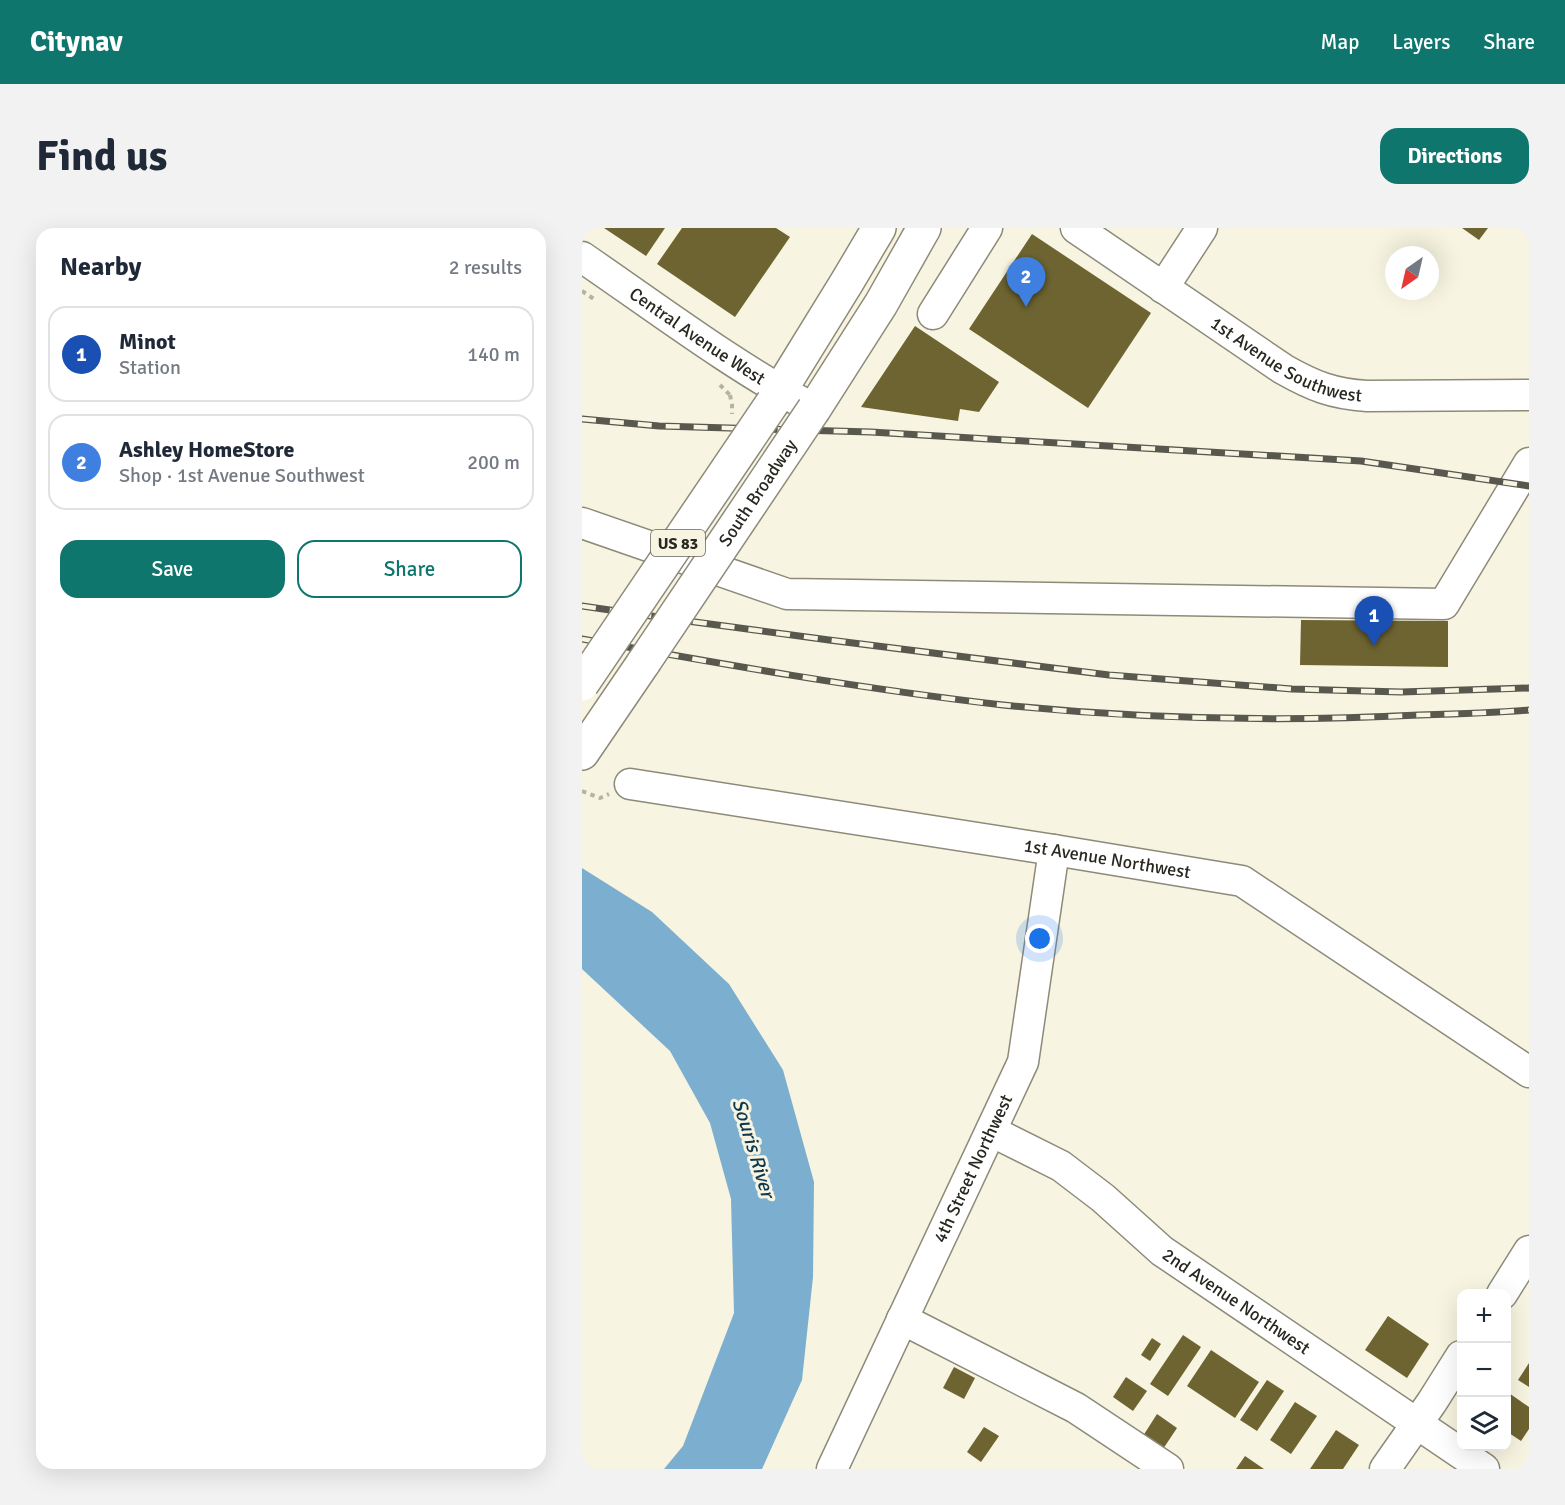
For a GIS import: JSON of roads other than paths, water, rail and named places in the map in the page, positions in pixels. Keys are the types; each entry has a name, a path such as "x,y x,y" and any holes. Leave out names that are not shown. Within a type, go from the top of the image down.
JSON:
{"main road":[{"name":"South Broadway","path":"582,684 777,397 879,228"},
{"name":"South Broadway","path":"582,753 814,409 881,304 924,228"}],"street":[{"path":"933,314 987,228"},
{"name":"1st Avenue Southwest","path":"1076,228 1283,369 1325,390 1347,395 1367,396 1529,395"},
{"path":"1163,288 1202,228"},
{"name":"Central Avenue West","path":"582,257 750,372 777,397 814,409"},
{"path":"582,523 787,594 1444,604 1529,464"},
{"name":"1st Avenue Northwest","path":"630,784 1242,881 1529,1072"},
{"name":"4th Street Northwest","path":"832,1469 1023,1062 1054,850"},
{"name":"2nd Avenue Northwest","path":"991,1131 1061,1166 1103,1198 1162,1251 1485,1469"},
{"path":"1505,1289 1529,1251"},
{"path":"902,1318 1076,1408 1168,1469"},
{"path":"1385,1469 1457,1362"}],"water":[{"name":"Souris River","path":"582,868 652,912 729,984 783,1070 814,1182 813,1277 802,1380 762,1469 664,1469 683,1446 734,1313 731,1199 710,1123 670,1051 582,969"}],"railway":[{"path":"582,419 659,426 871,432 1361,461 1529,486"},
{"path":"582,606 1109,675 1292,689 1401,692 1529,688"},
{"path":"582,639 845,684 950,699 1055,710 1263,719 1529,710"}],"place":[{"name":"Ashley HomeStore","path":"1026,307"},
{"name":"Minot","path":"1374,646"}]}
